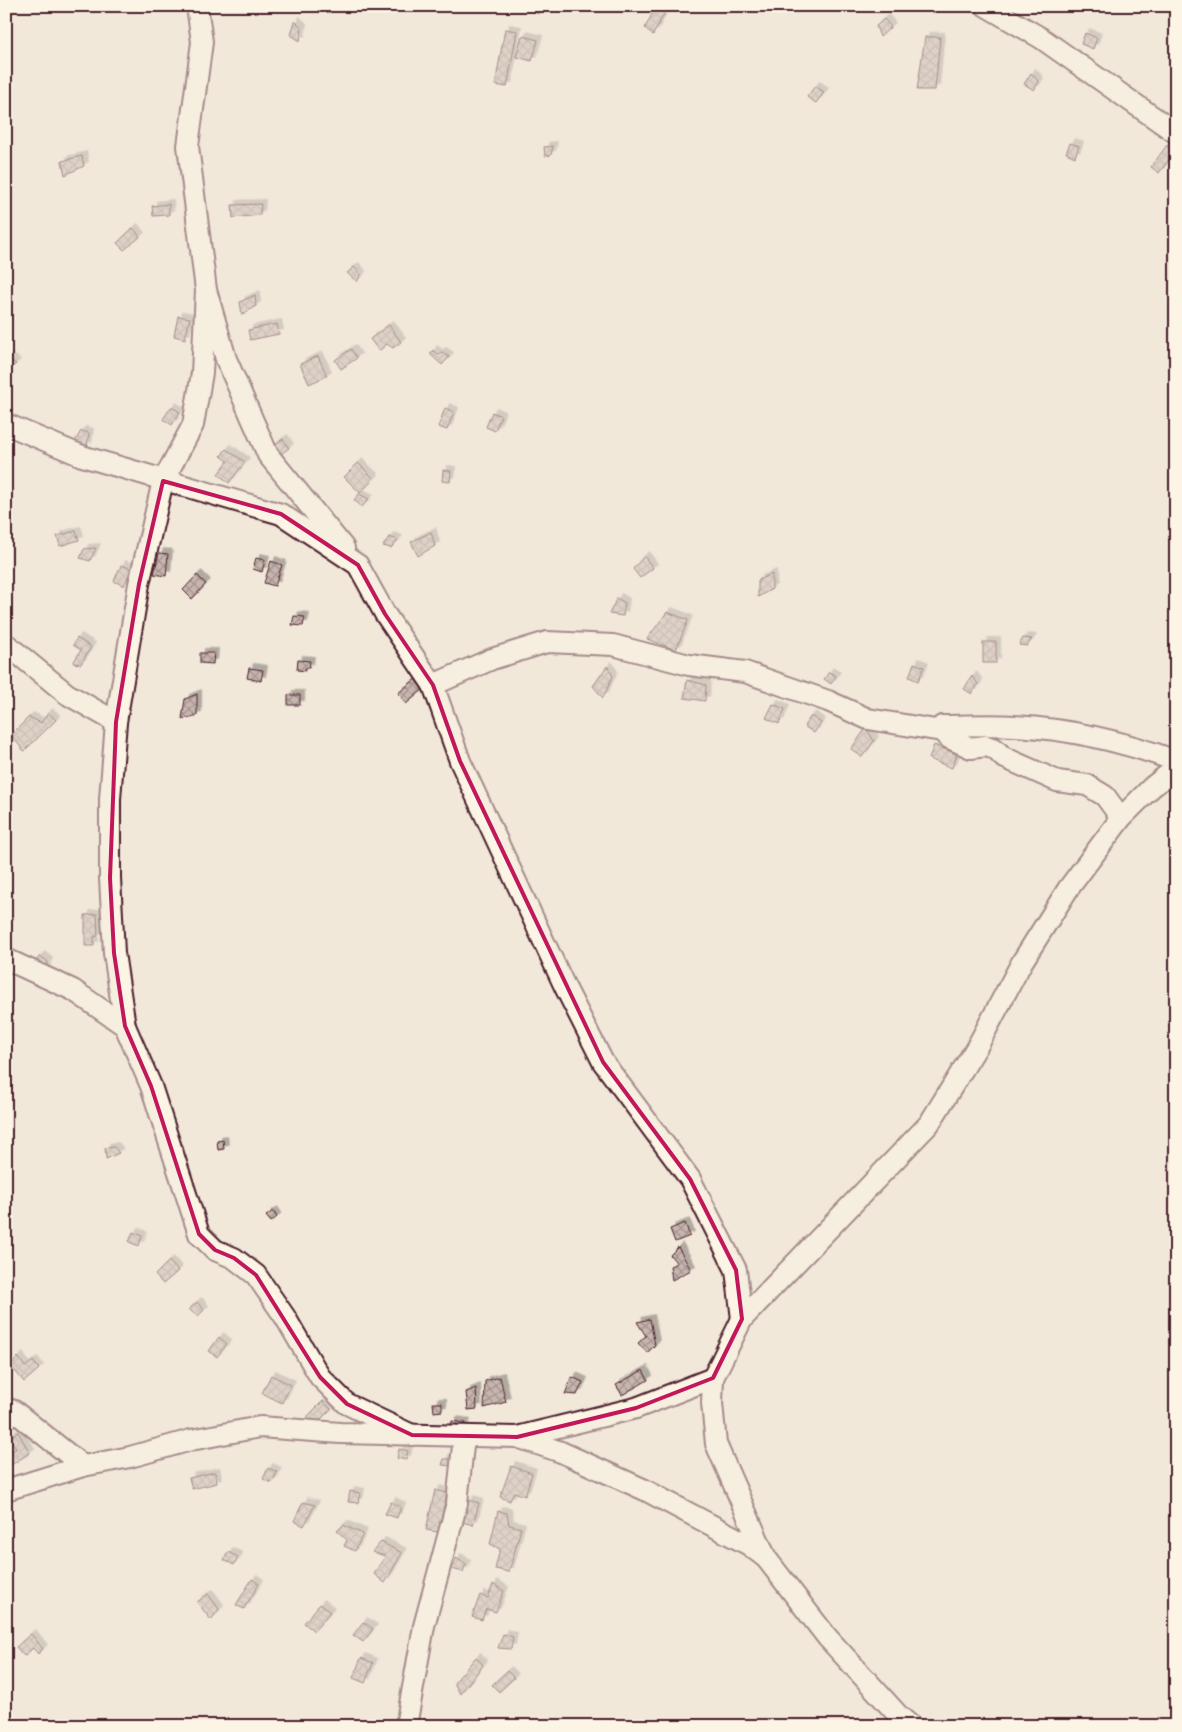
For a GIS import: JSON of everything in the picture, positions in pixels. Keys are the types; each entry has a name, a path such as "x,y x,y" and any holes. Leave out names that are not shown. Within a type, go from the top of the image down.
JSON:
{"street":[{"path":"197,6 202,42 188,146 206,290 226,359 268,455 358,565 385,614 433,685 460,761 565,987 603,1062 690,1179 736,1270 742,1319"},
{"path":"986,6 1041,38 1176,133"},
{"path":"206,290 202,372 193,425 163,481 139,584 116,722 110,799 110,878 114,953 125,1026 151,1086 199,1234 215,1250 234,1258 256,1275 285,1317 320,1377 347,1404 412,1435"},
{"path":"6,424 82,456 281,514 358,565"},
{"path":"433,685 492,659 547,642 613,645 689,665 746,672 828,701 868,719 942,731 949,738 972,748 986,746 995,750 1003,757 1058,781 1087,785 1105,796 1121,818"},
{"path":"6,644 67,694 116,722"},
{"path":"942,731 942,726 1043,728 1112,742 1176,761"},
{"path":"911,1726 899,1716 827,1637 766,1558 716,1444 712,1403 713,1378 742,1319 928,1124 978,1045 1022,962 1068,889 1121,818 1152,786 1176,768"},
{"path":"6,959 73,990 125,1026"},
{"path":"516,1438 636,1408 713,1378"},
{"path":"6,1408 14,1411 83,1466"},
{"path":"6,1490 83,1466 130,1458 191,1440 260,1427 516,1438 561,1452 646,1490 748,1545 766,1558"},
{"path":"406,1726 424,1626 457,1503 464,1436"}],"highlighted area":[{"path":"163,481 281,514 358,565 385,614 433,685 460,761 603,1062 690,1179 736,1270 742,1319 713,1378 636,1408 517,1437 412,1435 347,1404 320,1377 256,1275 234,1258 215,1250 199,1234 151,1086 125,1026 114,953 110,878 116,722 139,584"}],"building":[{"path":"391,6 403,6 402,10"},
{"path":"525,6 543,6 538,14"},
{"path":"655,8 664,14 653,35 645,28"},
{"path":"884,19 891,27 880,37 876,26"},
{"path":"295,21 302,28 300,41 291,35"},
{"path":"505,29 517,31 507,87 495,85"},
{"path":"1085,33 1097,38 1093,49 1081,44"},
{"path":"522,36 538,40 532,61 516,57"},
{"path":"925,37 940,37 935,90 917,90"},
{"path":"1031,73 1039,82 1034,90 1024,84"},
{"path":"815,86 824,92 816,103 807,97"},
{"path":"1070,143 1079,146 1075,157 1066,153"},
{"path":"1167,145 1174,153 1159,173 1151,167"},
{"path":"553,146 551,155 545,156 544,147"},
{"path":"82,156 84,166 65,175 62,161"},
{"path":"169,204 169,215 153,216 152,206"},
{"path":"261,204 260,215 233,218 232,205"},
{"path":"133,228 140,237 124,250 117,243"},
{"path":"354,267 361,275 357,282 347,273"},
{"path":"255,295 256,306 242,315 240,302"},
{"path":"178,316 190,318 185,339 174,336"},
{"path":"277,324 279,334 250,340 248,330"},
{"path":"389,325 401,342 393,348 387,344 379,351 370,339"},
{"path":"351,349 357,358 341,369 335,360"},
{"path":"433,350 438,354 442,352 449,357 442,365 430,354"},
{"path":"318,356 327,376 309,384 300,364"},
{"path":"8,358 16,364 6,372 6,359"},
{"path":"171,407 180,412 172,425 163,419"},
{"path":"445,408 454,412 447,430 438,427"},
{"path":"492,412 501,416 495,431 486,427"},
{"path":"81,431 89,433 87,447 74,443"},
{"path":"283,439 289,448 281,454 274,445"},
{"path":"226,449 245,462 229,483 218,474 228,461 221,456"},
{"path":"358,463 374,479 360,493 344,477"},
{"path":"443,470 451,471 450,482 442,481"},
{"path":"359,494 369,499 362,507 354,500"},
{"path":"76,531 79,540 60,546 57,536"},
{"path":"431,532 435,546 418,556 411,542"},
{"path":"389,537 398,540 391,548 383,546"},
{"path":"96,548 90,561 80,558 84,549"},
{"path":"159,553 168,554 166,576 154,574"},
{"path":"644,556 653,568 640,578 633,569"},
{"path":"256,558 265,560 262,572 253,569"},
{"path":"271,561 282,565 275,586 264,583"},
{"path":"121,565 131,569 124,586 114,581"},
{"path":"772,574 772,589 758,597 758,580"},
{"path":"197,575 206,584 192,599 183,590"},
{"path":"617,598 625,603 623,616 609,614"},
{"path":"667,612 688,620 676,650 647,639"},
{"path":"294,616 305,617 303,626 292,625"},
{"path":"77,638 91,647 81,664 73,663 81,650 73,645"},
{"path":"1023,638 1032,639 1027,646 1019,645"},
{"path":"983,642 996,642 996,663 983,663"},
{"path":"200,653 214,653 213,664 200,663"},
{"path":"298,660 310,661 309,668 305,668 305,671 297,670"},
{"path":"914,663 924,667 918,681 909,677"},
{"path":"607,666 613,676 603,698 593,686"},
{"path":"249,668 263,670 261,681 247,678"},
{"path":"829,672 836,676 831,684 824,679"},
{"path":"972,676 978,684 972,694 964,689"},
{"path":"416,679 424,689 406,704 398,693"},
{"path":"687,680 706,685 705,701 684,698"},
{"path":"197,694 197,716 182,719 185,699"},
{"path":"288,695 300,695 300,705 288,705"},
{"path":"773,704 785,709 779,724 766,718"},
{"path":"48,713 56,720 24,751 11,735 29,717 41,723"},
{"path":"811,716 821,723 814,733 804,726"},
{"path":"866,728 874,741 862,757 851,749"},
{"path":"934,745 957,754 952,768 929,759"},
{"path":"97,914 98,936 94,937 94,946 85,946 85,915"},
{"path":"40,956 48,962 45,971 35,962"},
{"path":"223,1140 224,1149 218,1150 217,1141"},
{"path":"114,1147 119,1153 106,1159 105,1148"},
{"path":"273,1211 277,1217 271,1222 266,1216"},
{"path":"685,1223 690,1236 675,1242 670,1229"},
{"path":"133,1232 142,1236 139,1246 129,1242"},
{"path":"678,1247 691,1270 672,1280 670,1266 677,1263 670,1255"},
{"path":"169,1261 178,1271 163,1284 155,1275"},
{"path":"197,1302 204,1310 197,1317 189,1309"},
{"path":"650,1319 655,1345 647,1353 638,1343 646,1336 637,1322"},
{"path":"219,1337 227,1344 217,1357 209,1351"},
{"path":"18,1357 25,1367 33,1361 39,1369 24,1382 11,1366"},
{"path":"643,1370 648,1380 622,1395 616,1385"},
{"path":"271,1375 291,1385 282,1403 262,1393"},
{"path":"500,1377 506,1402 484,1408 485,1381"},
{"path":"572,1377 583,1382 577,1395 565,1394"},
{"path":"476,1388 477,1409 468,1410 466,1392"},
{"path":"323,1401 331,1409 314,1426 299,1425"},
{"path":"433,1403 442,1403 442,1411 434,1412"},
{"path":"452,1421 466,1423 464,1430 451,1428"},
{"path":"18,1432 30,1453 6,1468 6,1454 16,1449 9,1437"},
{"path":"399,1449 408,1451 406,1460 397,1458"},
{"path":"444,1459 455,1459 452,1466 442,1465"},
{"path":"511,1466 532,1473 525,1496 514,1492 510,1501 500,1497"},
{"path":"268,1468 277,1472 272,1483 263,1479"},
{"path":"215,1472 217,1483 192,1489 189,1478"},
{"path":"435,1490 447,1493 438,1532 426,1530"},
{"path":"350,1491 360,1493 358,1503 348,1502"},
{"path":"469,1500 479,1503 473,1525 462,1522"},
{"path":"303,1502 315,1505 304,1526 294,1521"},
{"path":"391,1502 401,1507 397,1518 385,1514"},
{"path":"498,1511 507,1513 509,1525 521,1528 509,1572 495,1569 500,1549 490,1544"},
{"path":"343,1525 363,1534 355,1551 344,1546 347,1540 337,1531"},
{"path":"381,1542 402,1553 385,1583 374,1574 385,1556 372,1552"},
{"path":"228,1552 238,1557 234,1565 224,1560"},
{"path":"456,1558 466,1564 463,1572 452,1569"},
{"path":"252,1579 259,1584 244,1609 236,1605"},
{"path":"493,1584 504,1591 496,1612 486,1609 482,1620 472,1617 480,1595 488,1598"},
{"path":"208,1594 219,1609 211,1620 197,1602"},
{"path":"320,1604 330,1612 314,1631 304,1623"},
{"path":"363,1622 373,1629 363,1642 353,1635"},
{"path":"31,1634 43,1649 38,1654 33,1648 24,1656 16,1647"},
{"path":"503,1634 513,1637 511,1649 498,1648"},
{"path":"476,1657 483,1665 460,1694 454,1683"},
{"path":"361,1658 373,1663 365,1683 353,1678"},
{"path":"507,1671 514,1678 499,1692 492,1685"}]}
